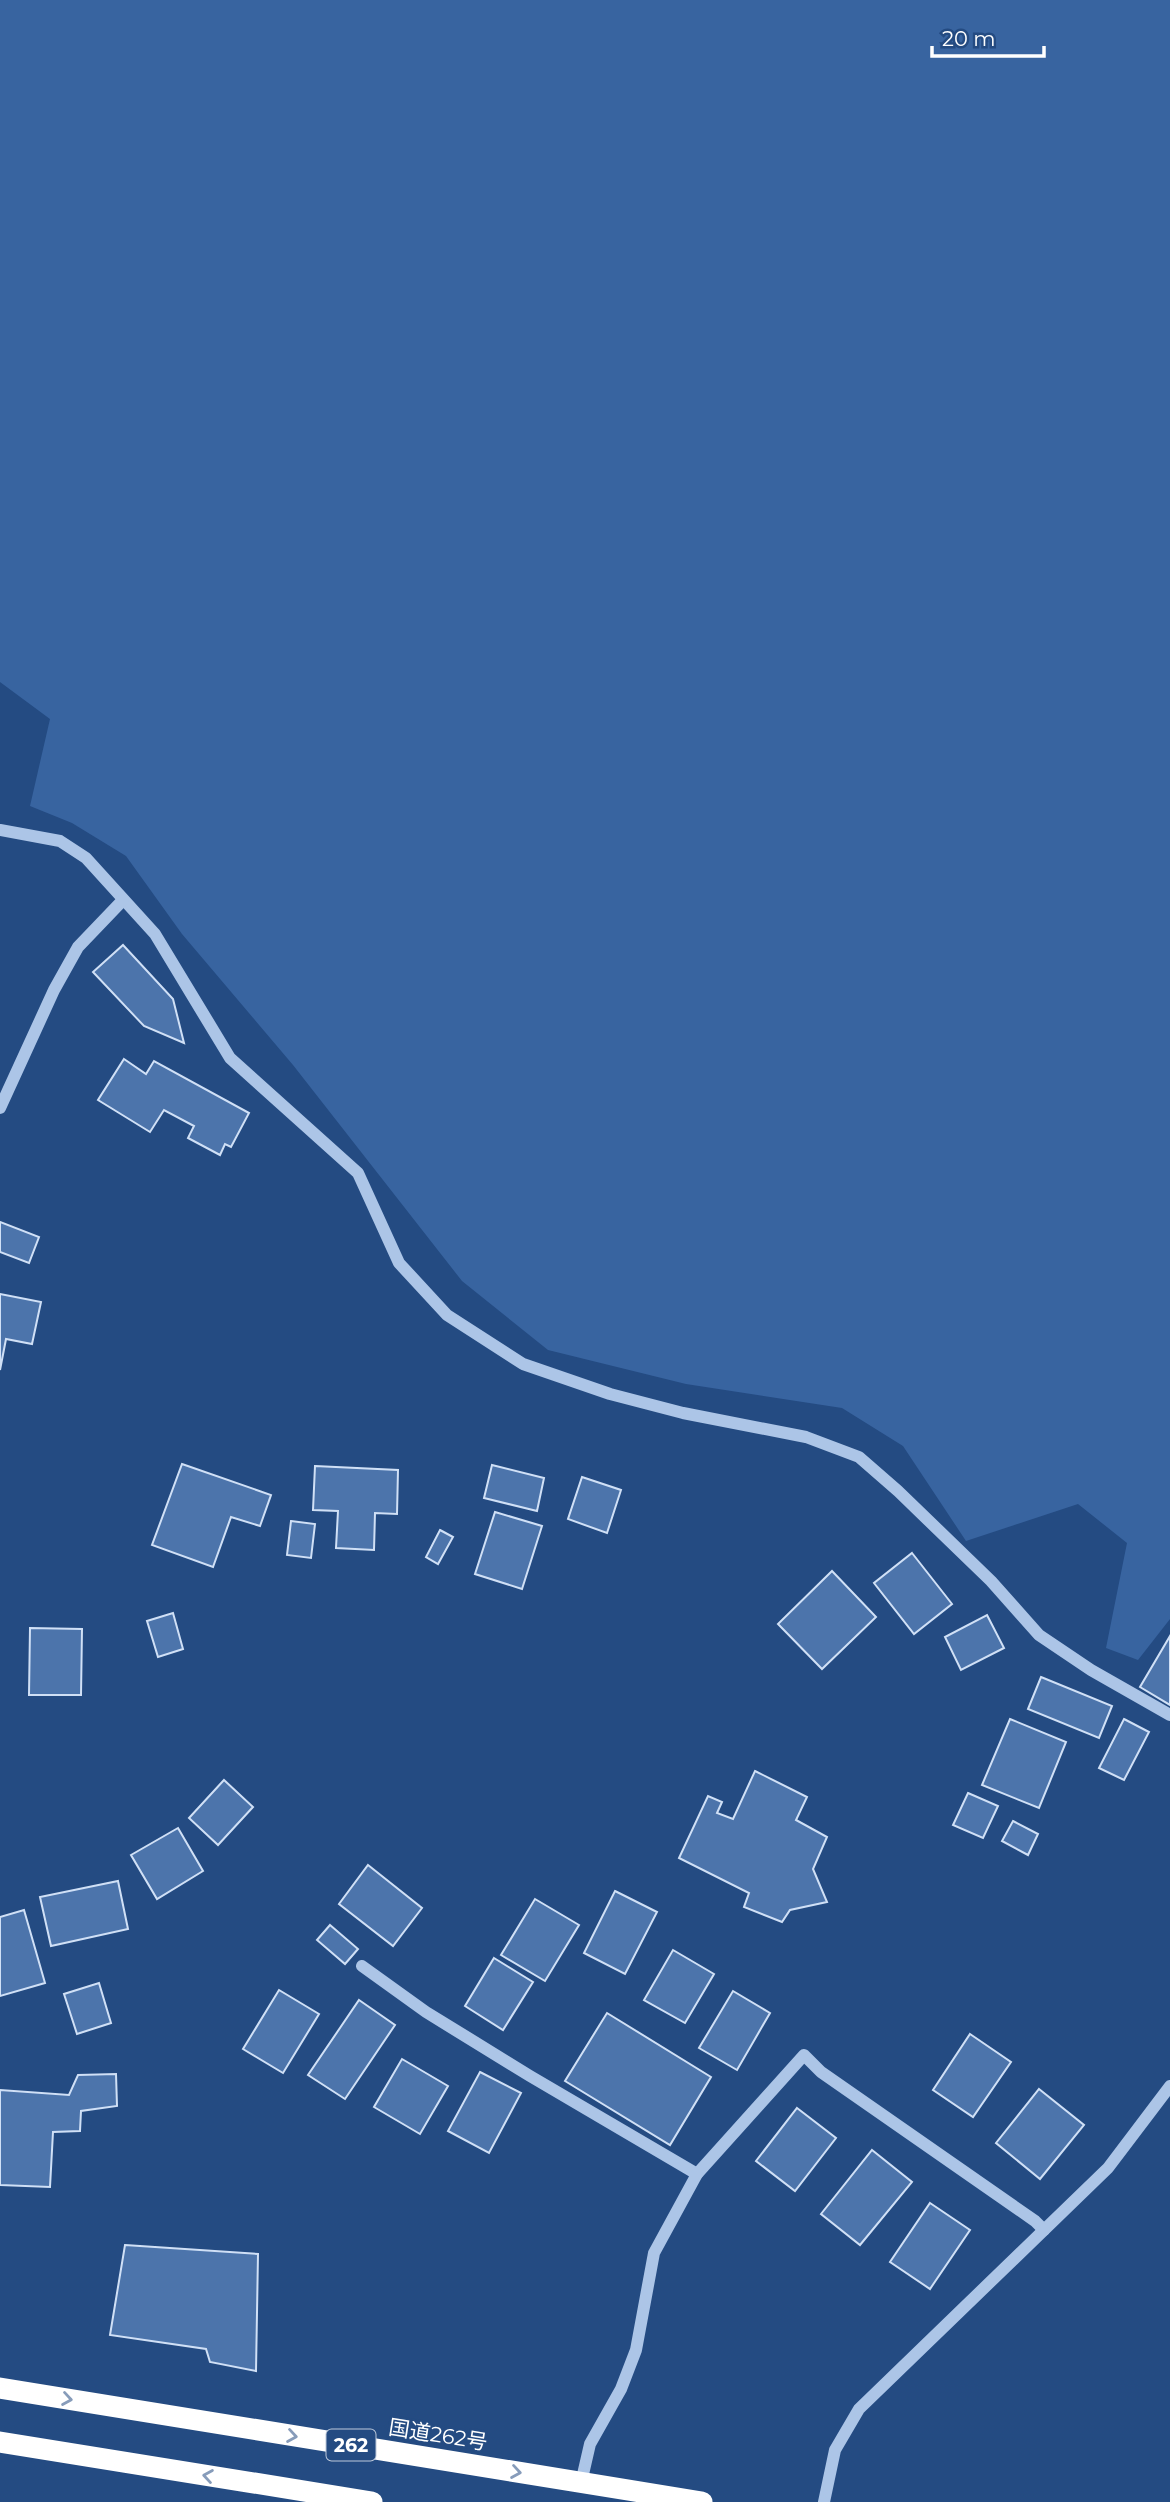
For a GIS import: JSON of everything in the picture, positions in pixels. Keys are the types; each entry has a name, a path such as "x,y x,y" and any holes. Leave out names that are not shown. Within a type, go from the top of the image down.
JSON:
{"highway":[{"name":"国道262号","path":"0,2388 702,2502"},
{"path":"0,2442 372,2502"}],"street":[{"path":"0,830 60,841 86,858 155,934 230,1058 358,1173 399,1263 447,1315 523,1364 610,1394 683,1413 806,1437 859,1457 991,1580 1039,1635 1091,1670 1170,1714"},
{"path":"0,1108 54,990 78,947 123,900"},
{"path":"362,1966 438,2020 697,2174"},
{"path":"581,2483 590,2444 621,2389 636,2350 654,2253 697,2174 804,2055 821,2072 1035,2221 1044,2230"},
{"path":"824,2502 835,2450 859,2409 1108,2168 1170,2086"}],"shaded area":[{"path":"0,0 1170,0 1170,1619 1138,1660 1106,1648 1127,1543 1078,1504 966,1541 903,1446 842,1408 686,1384 548,1350 462,1281 293,1065 182,934 126,856 72,823 30,806 50,719 0,682"}],"building":[{"path":"123,945 173,999 184,1043 144,1026 93,972"},
{"path":"124,1059 146,1074 154,1061 249,1113 231,1147 225,1144 220,1155 188,1138 194,1126 164,1110 150,1132 98,1100"},
{"path":"0,1222 39,1237 29,1263 0,1252"},
{"path":"0,1294 41,1302 32,1344 6,1339 0,1370"},
{"path":"182,1464 271,1495 260,1526 231,1517 213,1567 152,1545"},
{"path":"492,1465 544,1478 537,1511 484,1498"},
{"path":"315,1466 398,1470 397,1514 375,1513 374,1550 336,1548 338,1511 313,1510"},
{"path":"582,1477 621,1490 607,1533 568,1519"},
{"path":"495,1512 542,1526 522,1589 475,1574"},
{"path":"291,1521 315,1524 311,1558 287,1555"},
{"path":"440,1530 453,1537 438,1564 426,1557"},
{"path":"912,1553 952,1604 914,1634 874,1583"},
{"path":"832,1571 876,1617 822,1669 778,1624"},
{"path":"173,1613 183,1649 158,1657 147,1621"},
{"path":"987,1615 1004,1648 961,1670 945,1637"},
{"path":"30,1628 82,1629 81,1695 29,1695"},
{"path":"1170,1636 1170,1705 1140,1687"},
{"path":"1041,1677 1112,1706 1099,1738 1028,1709"},
{"path":"1010,1719 1066,1742 1039,1808 982,1785"},
{"path":"1124,1719 1149,1732 1124,1780 1099,1768"},
{"path":"755,1771 807,1797 796,1820 827,1837 813,1869 827,1902 790,1910 782,1922 744,1907 749,1893 679,1858 708,1796 722,1802 717,1813 733,1819"},
{"path":"224,1780 253,1807 218,1845 189,1818"},
{"path":"968,1793 998,1806 983,1838 953,1825"},
{"path":"1013,1821 1038,1834 1028,1855 1002,1841"},
{"path":"178,1828 203,1871 157,1899 131,1855"},
{"path":"368,1865 422,1908 393,1946 339,1904"},
{"path":"118,1881 128,1929 51,1946 40,1897"},
{"path":"615,1891 657,1912 625,1974 584,1953"},
{"path":"535,1899 579,1925 545,1981 501,1955"},
{"path":"24,1910 45,1983 0,1996 0,1917"},
{"path":"330,1925 358,1949 345,1964 317,1940"},
{"path":"673,1950 714,1974 685,2023 644,2000"},
{"path":"494,1958 533,1982 503,2030 465,2006"},
{"path":"99,1983 111,2023 77,2034 64,1994"},
{"path":"279,1990 319,2014 283,2073 243,2049"},
{"path":"733,1991 770,2013 737,2070 699,2048"},
{"path":"359,2000 395,2025 345,2099 308,2075"},
{"path":"607,2013 711,2077 670,2145 565,2081"},
{"path":"970,2034 1011,2062 973,2117 933,2090"},
{"path":"402,2059 448,2086 420,2134 374,2107"},
{"path":"480,2072 521,2093 489,2153 448,2131"},
{"path":"116,2074 117,2106 81,2111 80,2131 53,2132 50,2187 0,2185 0,2090 69,2095 78,2075"},
{"path":"1039,2089 1084,2125 1040,2179 996,2143"},
{"path":"797,2108 836,2138 795,2191 756,2161"},
{"path":"872,2150 912,2182 860,2245 821,2214"},
{"path":"930,2203 970,2230 930,2289 890,2262"},
{"path":"125,2245 258,2254 256,2371 210,2362 206,2349 110,2335"}]}
